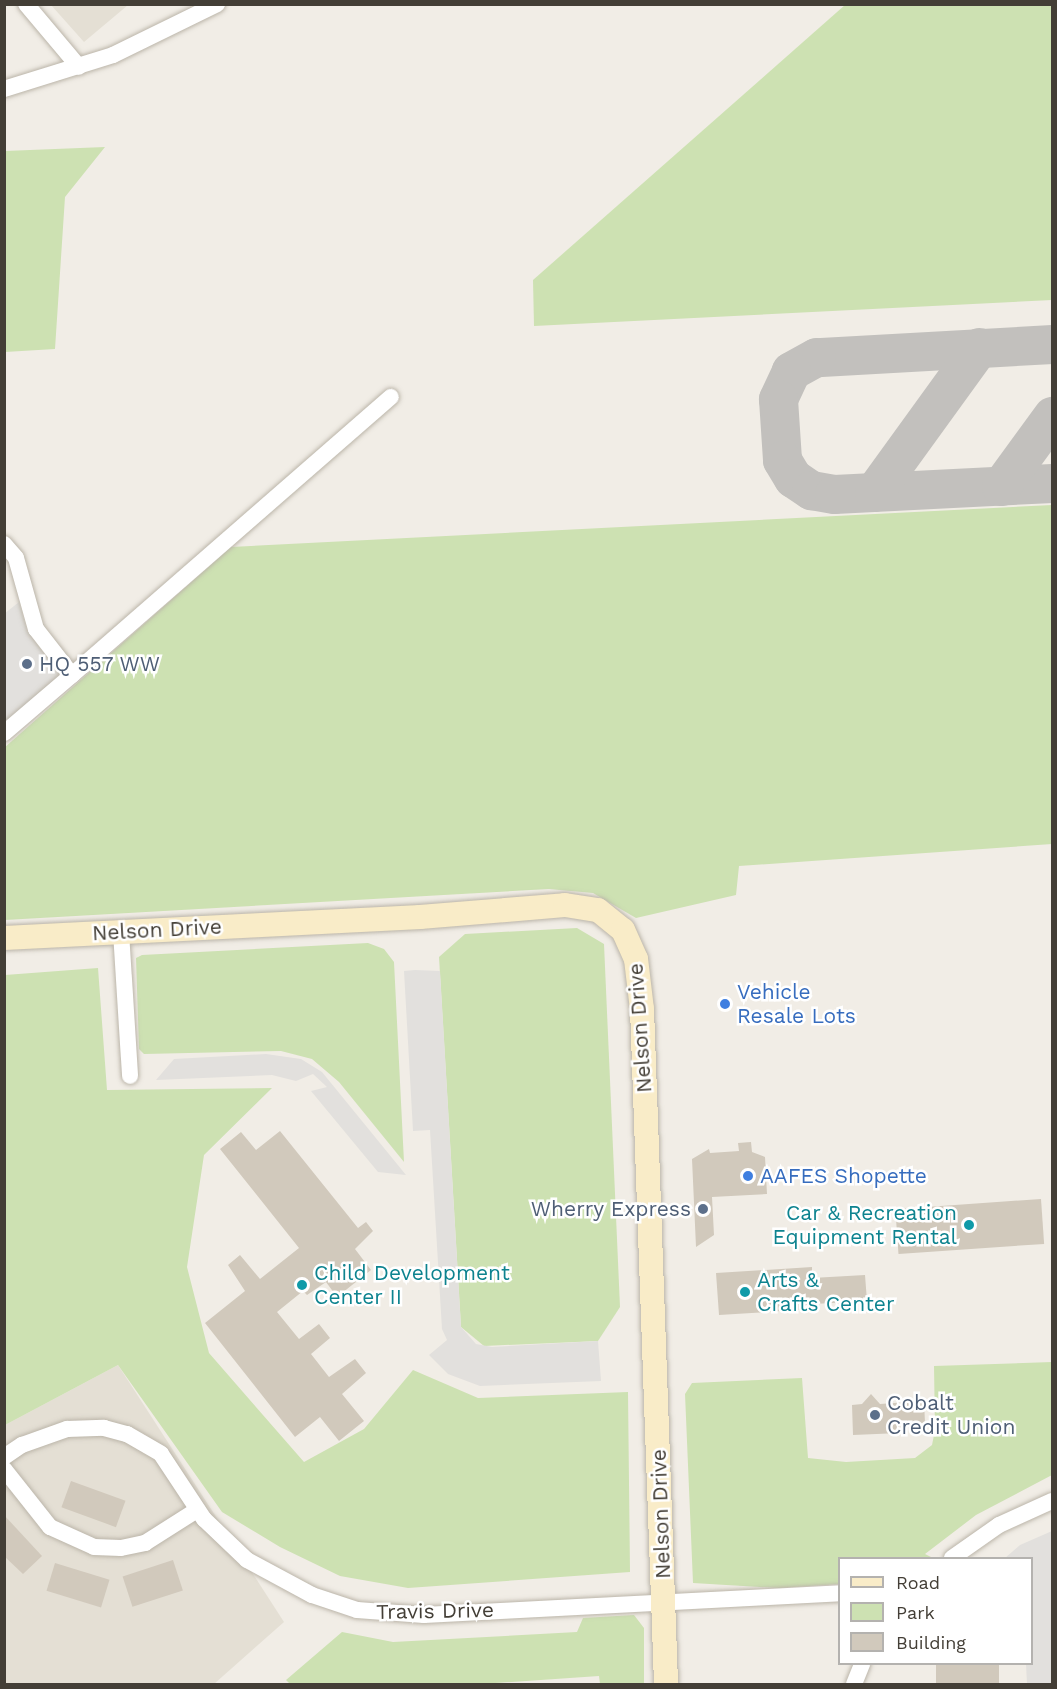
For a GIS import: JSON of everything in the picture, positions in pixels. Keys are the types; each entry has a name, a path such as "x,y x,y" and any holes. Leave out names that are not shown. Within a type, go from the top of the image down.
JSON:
{"street":[{"path":"26,4 79,67"},
{"path":"4,89 79,67 153,38 217,4"},
{"path":"4,733 391,397"},
{"path":"4,544 16,558 36,629 72,675"},
{"name":"Nelson Drive","path":"4,938 420,917 565,905 598,910 623,930 636,959 642,1009 666,1684"},
{"path":"121,932 130,1076"},
{"name":"Travis Drive","path":"4,1457 32,1441 68,1429 104,1428 127,1434 161,1454 197,1510 223,1540 268,1574 312,1595 357,1610 424,1615 838,1593"},
{"path":"4,1468 50,1527 94,1547 121,1548 145,1543 197,1510"},
{"path":"953,1557 999,1525 1053,1501"},
{"path":"854,1684 862,1665"}],"shaded area":[{"path":"51,5 128,5 84,42"},
{"name":"HQ 557 WW","path":"19,602 27,630 61,677 4,727 4,614"},
{"path":"404,971 440,971 461,1327 476,1344 492,1347 598,1341 601,1381 480,1386 448,1374 429,1355 447,1340 442,1329 430,1130 413,1131"},
{"path":"266,1054 301,1059 322,1072 406,1175 378,1172 311,1091 327,1087 313,1074 296,1081 272,1075 156,1080 174,1059"},
{"path":"118,1365 284,1622 214,1684 5,1684 5,1425"},
{"path":"1052,1531 1052,1684 1027,1684 1026,1665 1033,1665 1033,1557 1006,1557 1020,1545"}],"green space":[{"path":"845,5 1052,5 1052,300 534,326 533,280"},
{"path":"105,147 65,197 55,349 5,352 5,151"},
{"path":"1052,505 1052,844 739,866 736,895 636,918 593,893 549,889 5,920 4,748 231,547"},
{"path":"577,928 604,944 620,1307 598,1341 484,1346 461,1327 439,957 465,934"},
{"path":"368,943 384,949 394,962 404,1162 339,1082 312,1059 281,1051 144,1054 139,1049 136,958 142,955"},
{"path":"98,968 107,1090 272,1088 204,1155 187,1267 209,1353 304,1462 364,1429 413,1370 478,1398 628,1392 630,1572 408,1588 340,1576 280,1547 222,1512 118,1365 5,1425 5,975"},
{"path":"1052,1362 1052,1475 976,1515 925,1554 931,1557 838,1557 838,1584 779,1588 693,1583 685,1394 692,1383 802,1378 808,1458 846,1462 915,1458 932,1445 935,1430 934,1366"},
{"path":"634,1615 644,1628 644,1684 600,1684 599,1676 481,1684 290,1684 286,1680 342,1632 393,1642 577,1632 583,1618"}],"building":[{"name":"Child Development Center II","path":"280,1131 358,1228 366,1222 373,1231 355,1249 371,1270 337,1297 326,1282 307,1295 303,1291 277,1312 299,1339 319,1324 330,1338 311,1354 329,1377 355,1359 366,1373 342,1394 364,1421 339,1441 320,1417 295,1437 205,1323 245,1291 228,1265 240,1255 260,1279 299,1248 220,1149 241,1132 256,1150"},
{"path":"751,1142 752,1152 765,1157 767,1194 712,1197 714,1235 696,1247 692,1159 709,1149 710,1153 739,1151 738,1143"},
{"name":"Car & Recreation Equipment Rental","path":"1041,1199 1044,1244 898,1254 895,1209"},
{"path":"812,1267 812,1278 865,1275 867,1301 814,1304 814,1309 719,1315 716,1273"},
{"name":"Cobalt Credit Union","path":"871,1394 880,1404 924,1401 925,1423 899,1425 900,1433 853,1435 852,1405 862,1404"},
{"path":"71,1481 126,1501 116,1527 61,1507"},
{"path":"4,1515 42,1556 23,1574 4,1556"},
{"path":"173,1560 183,1590 132,1607 123,1576"},
{"path":"55,1563 110,1580 101,1607 47,1591"},
{"path":"936,1665 999,1665 999,1684 936,1684"}],"taxiway":[{"path":"1052,344 816,357 791,371 778,399 782,460 793,478 811,490 834,494 1052,483"},
{"path":"874,492 979,347"},
{"path":"1001,486 1052,416"}],"place":[{"name":"HQ 557 WW","path":"27,664"},
{"name":"Vehicle Resale Lots","path":"725,1004"},
{"name":"AAFES Shopette","path":"748,1176"},
{"name":"Wherry Express","path":"703,1209"},
{"name":"Car & Recreation Equipment Rental","path":"969,1225"},
{"name":"Child Development Center II","path":"302,1285"},
{"name":"Arts & Crafts Center","path":"745,1292"},
{"name":"Cobalt Credit Union","path":"875,1415"}]}
